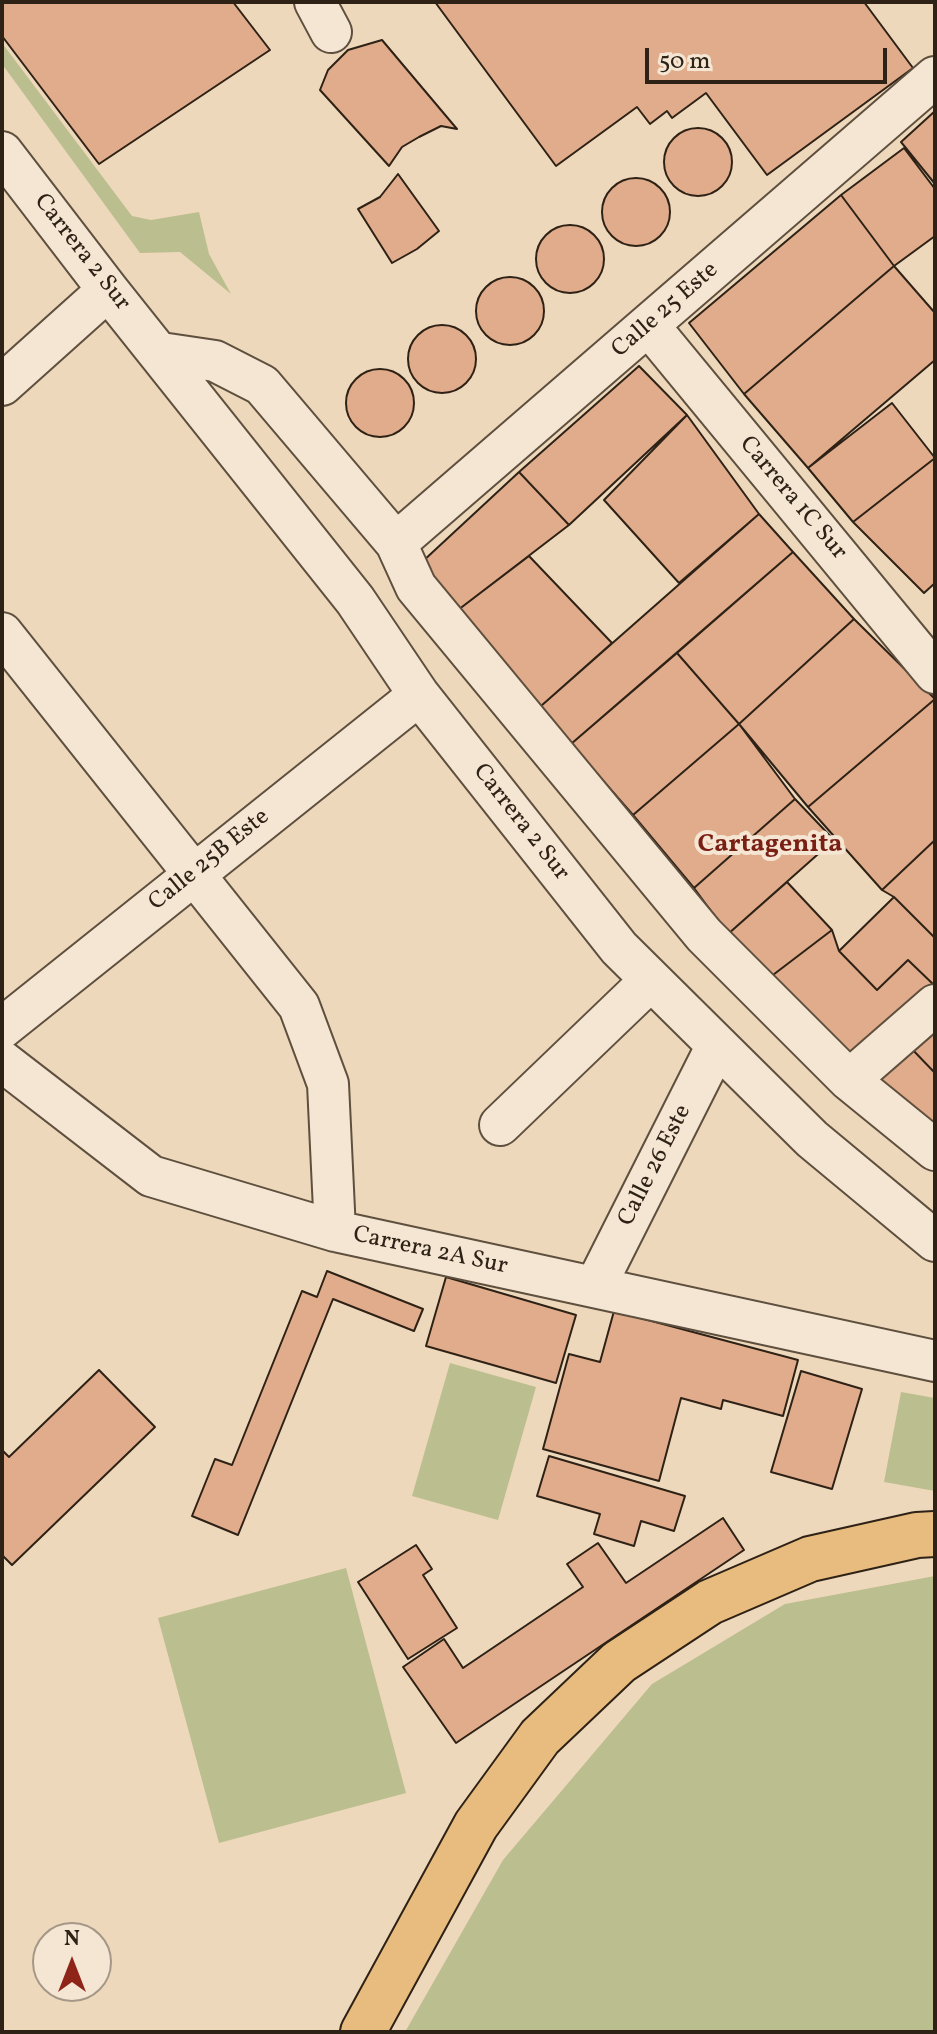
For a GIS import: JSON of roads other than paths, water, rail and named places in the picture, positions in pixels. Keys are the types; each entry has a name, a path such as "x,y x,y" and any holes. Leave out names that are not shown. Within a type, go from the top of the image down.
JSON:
{"main road":[{"path":"363,2032 476,1825 540,1737 619,1662 710,1602 810,1559 917,1535 935,1534"}],"street":[{"name":"Calle 25 Este","path":"396,543 935,77"},
{"name":"Carrera 2 Sur","path":"2,152 355,600 419,695 619,948 812,1139 935,1241"},
{"path":"2,385 108,290"},
{"name":"Carrera 1C Sur","path":"649,326 935,673"},
{"path":"161,353 215,361 262,385 396,543 416,587 704,935 849,1080 935,1150"},
{"name":"Carrera 2A Sur","path":"2,633 299,1006 328,1084 335,1231 935,1361"},
{"name":"Calle 25B Este","path":"2,1028 419,695"},
{"path":"500,1125 651,980"},
{"path":"849,1080 935,1005"},
{"name":"Calle 26 Este","path":"595,1287 717,1045"},
{"path":"2,1061 151,1176 335,1231"}],"district":[{"name":"Cartagenita","path":"770,846"}]}
